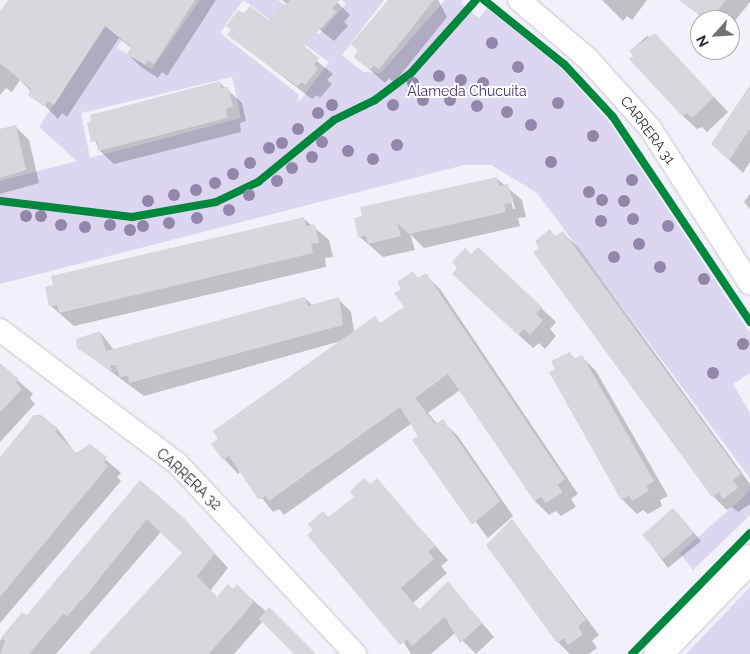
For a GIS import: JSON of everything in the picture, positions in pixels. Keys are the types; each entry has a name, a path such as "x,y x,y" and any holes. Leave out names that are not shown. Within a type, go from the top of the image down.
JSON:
{"main road":[{"path":"658,654 750,559"}],"street":[{"name":"CARRERA 31","path":"530,3 588,59 650,128 750,284"},
{"name":"CARRERA 32","path":"0,330 178,464 355,654"}],"green space":[{"name":"Alameda Chucuita","path":"123,0 148,0 117,48 152,69 200,0 243,0 278,0 319,34 346,4 342,0 384,0 342,55 363,72 381,73 445,0 463,0 461,3 479,18 487,8 561,68 610,123 750,333 750,373 733,384 750,413 750,478 537,193 491,165 464,165 0,284 0,181 77,161 39,127","holes":["243,0 329,62 299,102 298,94 220,33","232,77 241,118 90,158 81,113"]},
{"path":"750,485 750,515 693,570 680,553 748,493"},
{"path":"750,587 750,654 686,654 689,651"}],"building":[{"path":"8,0 195,0 154,64 148,60 145,65 127,54 131,47 105,26 54,105 48,101 45,107 28,95 31,89 0,63 0,11"},
{"path":"290,0 340,0 332,8 336,12 304,46 319,58 314,65 318,69 305,85 302,82 297,86 227,35 231,30 226,26 238,10 244,13 250,6 269,20"},
{"path":"388,0 434,0 379,69 374,65 370,70 353,57 358,51 351,44"},
{"path":"679,0 726,0 718,10 692,10"},
{"path":"655,33 714,97 692,118 687,113 682,116 629,59 633,56 629,51"},
{"path":"220,81 221,88 228,87 233,106 226,109 227,118 98,151 97,141 91,142 87,122 91,122 90,115"},
{"path":"750,85 750,129 729,160 711,144"},
{"path":"16,125 26,170 0,178 0,129"},
{"path":"497,177 499,186 508,184 513,203 504,204 506,212 409,234 397,223 401,236 368,244 366,236 358,237 354,218 362,216 360,207"},
{"path":"304,217 306,226 315,224 319,243 311,244 313,253 59,313 57,305 49,306 45,287 53,285 51,276"},
{"path":"550,229 555,236 563,231 741,474 733,480 738,488 723,499 719,492 712,497 533,252 539,248 535,241"},
{"path":"478,247 542,307 536,314 543,320 530,335 524,329 518,335 452,274 457,268 452,262 465,248 471,254"},
{"path":"413,271 417,278 426,273 565,479 557,485 563,492 546,503 541,497 534,501 448,374 415,398 435,424 443,419 500,501 472,525 412,440 418,436 400,407 269,501 265,495 258,499 229,456 223,460 211,444 218,439 213,431 375,316 380,323 404,307 394,293 401,289 397,282"},
{"path":"305,297 308,306 339,297 343,325 129,383 128,376 120,377 116,365 110,365 112,372 77,348 76,339 100,331 106,351"},
{"path":"570,352 574,359 582,355 654,481 646,486 649,491 632,501 629,496 621,500 549,372 555,369 551,361"},
{"path":"0,363 19,379 16,383 22,389 0,412"},
{"path":"34,415 41,415 58,428 55,432 76,453 90,444 107,457 104,462 108,466 0,597 0,457"},
{"path":"364,478 370,484 377,478 435,546 428,552 434,559 401,588 419,610 448,581 482,623 460,643 445,617 412,646 407,639 400,645 307,535 313,530 308,524 323,511 328,517 354,497 350,491"},
{"path":"140,480 184,518 215,553 197,576 217,597 228,584 233,589 237,584 254,602 209,654 89,654 182,553 147,519 87,594 67,616 63,614 29,654 0,654 5,641 1,638 22,612 27,615"},
{"path":"673,508 694,532 663,559 642,535"},
{"path":"512,519 586,620 578,626 583,634 568,645 564,638 557,643 486,545"},
{"path":"269,607 316,654 294,654 259,619"}],"cycle path":[{"path":"0,201 132,217 216,202 258,182 334,120 375,100 411,73 476,0"},
{"path":"484,0 564,64 613,117 750,322"},
{"path":"632,654 750,533"}]}
